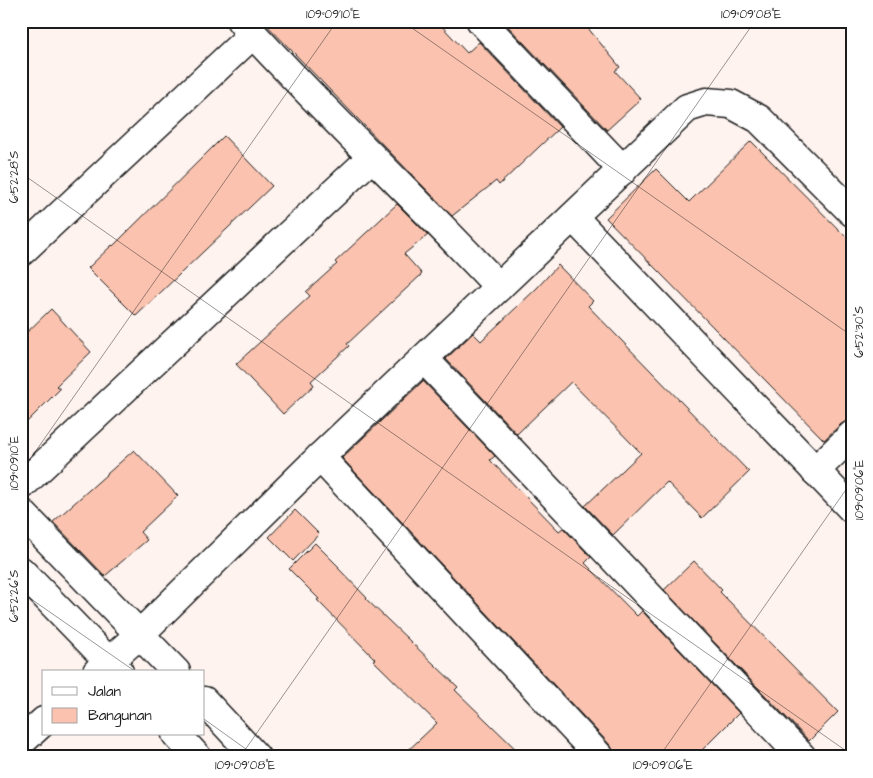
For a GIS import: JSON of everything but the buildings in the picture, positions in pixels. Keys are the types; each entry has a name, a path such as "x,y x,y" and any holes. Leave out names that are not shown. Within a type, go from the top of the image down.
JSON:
{"street":[{"path":"481,21 623,170"},
{"path":"21,252 247,28 441,225 499,287"},
{"path":"21,571 108,668 140,634 320,457 687,108 706,102 731,104 759,119 852,212"},
{"path":"21,486 372,157"},
{"path":"573,217 852,509"},
{"path":"424,359 802,757"},
{"path":"815,471 852,435"},
{"path":"320,457 600,757"},
{"path":"21,512 174,670"},
{"path":"205,702 256,757"},
{"path":"21,742 42,723"},
{"path":"178,736 197,757"}]}
